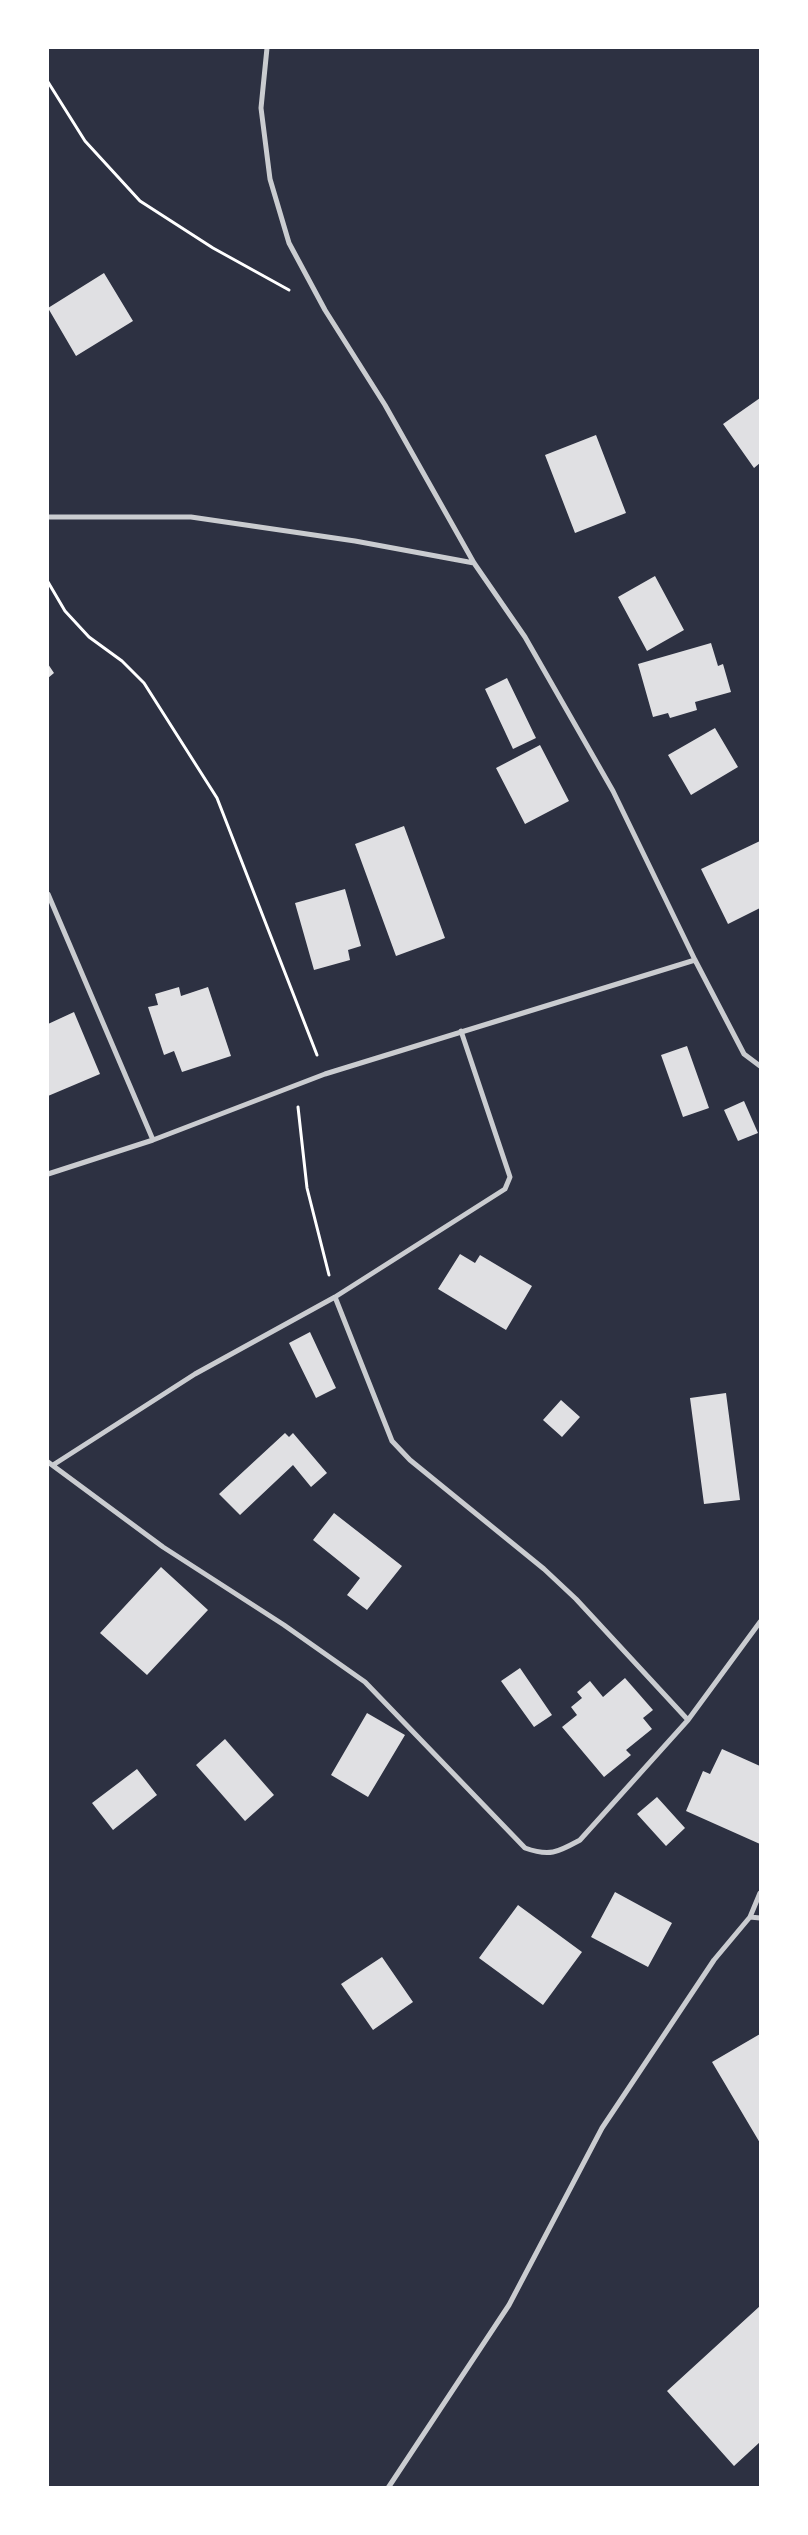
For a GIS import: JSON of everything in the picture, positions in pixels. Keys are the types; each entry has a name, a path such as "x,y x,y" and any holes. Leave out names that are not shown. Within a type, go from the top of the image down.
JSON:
{"street":[{"path":"267,48 261,108 270,179 290,242 325,310 385,404 474,563 525,637 613,791 694,960 744,1054 760,1066"},
{"path":"48,517 191,517 474,563"},
{"path":"48,894 153,1140"},
{"path":"48,1174 153,1140 325,1074 694,960"},
{"path":"461,1031 510,1177 505,1188 336,1297 195,1374 50,1464 163,1547 284,1625 365,1682 525,1848 541,1854 557,1852 580,1840 688,1720 760,1622"},
{"path":"336,1297 392,1441 410,1460 544,1569 576,1599 688,1720"},
{"path":"388,2488 509,2305 602,2128 714,1960 750,1917 760,1893"},
{"path":"750,1917 760,1918"}],"path":[{"path":"48,82 85,140 140,201 213,248 290,291"},
{"path":"48,582 65,611 89,637 122,661 144,683 217,798 325,1074"},
{"path":"295,1084 308,1188 336,1297"}],"building":[{"path":"104,273 133,321 76,356 48,308"},
{"path":"760,398 760,463 754,468 723,424"},
{"path":"596,435 626,513 575,533 545,455"},
{"path":"655,576 684,630 647,651 618,597"},
{"path":"711,643 718,666 723,664 731,692 695,702 697,710 670,718 668,713 653,717 638,664"},
{"path":"48,664 54,673 48,678"},
{"path":"507,678 536,738 513,749 485,689"},
{"path":"715,728 738,767 691,795 668,755"},
{"path":"540,745 569,801 525,824 496,768"},
{"path":"404,826 445,938 396,956 355,844"},
{"path":"760,841 760,908 728,924 701,869"},
{"path":"345,889 361,946 348,950 350,960 314,970 295,903"},
{"path":"179,987 181,996 208,987 231,1056 182,1072 174,1051 164,1055 148,1007 158,1005 155,994"},
{"path":"74,1012 100,1074 48,1096 48,1024"},
{"path":"687,1046 709,1108 683,1117 661,1055"},
{"path":"744,1101 758,1133 738,1141 724,1110"},
{"path":"460,1254 475,1263 480,1255 532,1286 506,1330 438,1289"},
{"path":"310,1332 336,1388 316,1398 289,1343"},
{"path":"726,1393 740,1500 704,1504 690,1398"},
{"path":"561,1400 580,1417 562,1437 543,1420"},
{"path":"285,1433 289,1437 293,1433 327,1473 311,1487 293,1465 240,1515 219,1494"},
{"path":"334,1513 402,1566 367,1610 347,1595 360,1578 313,1540"},
{"path":"161,1567 208,1610 147,1675 100,1633"},
{"path":"520,1668 552,1715 534,1727 501,1681"},
{"path":"625,1678 653,1710 643,1718 652,1729 626,1750 631,1755 604,1777 562,1727 577,1715 571,1707 582,1698 577,1692 590,1681 603,1697"},
{"path":"367,1713 405,1735 368,1797 331,1775"},
{"path":"225,1739 274,1795 245,1821 196,1765"},
{"path":"722,1749 760,1766 760,1844 686,1811 703,1771 710,1774"},
{"path":"137,1769 157,1795 113,1830 92,1803"},
{"path":"657,1797 685,1828 666,1846 637,1814"},
{"path":"615,1892 672,1923 648,1967 591,1937"},
{"path":"518,1905 582,1952 543,2005 479,1958"},
{"path":"382,1957 413,2002 373,2030 341,1984"},
{"path":"760,2034 760,2143 712,2062"},
{"path":"760,2306 760,2442 734,2466 667,2391"}]}
